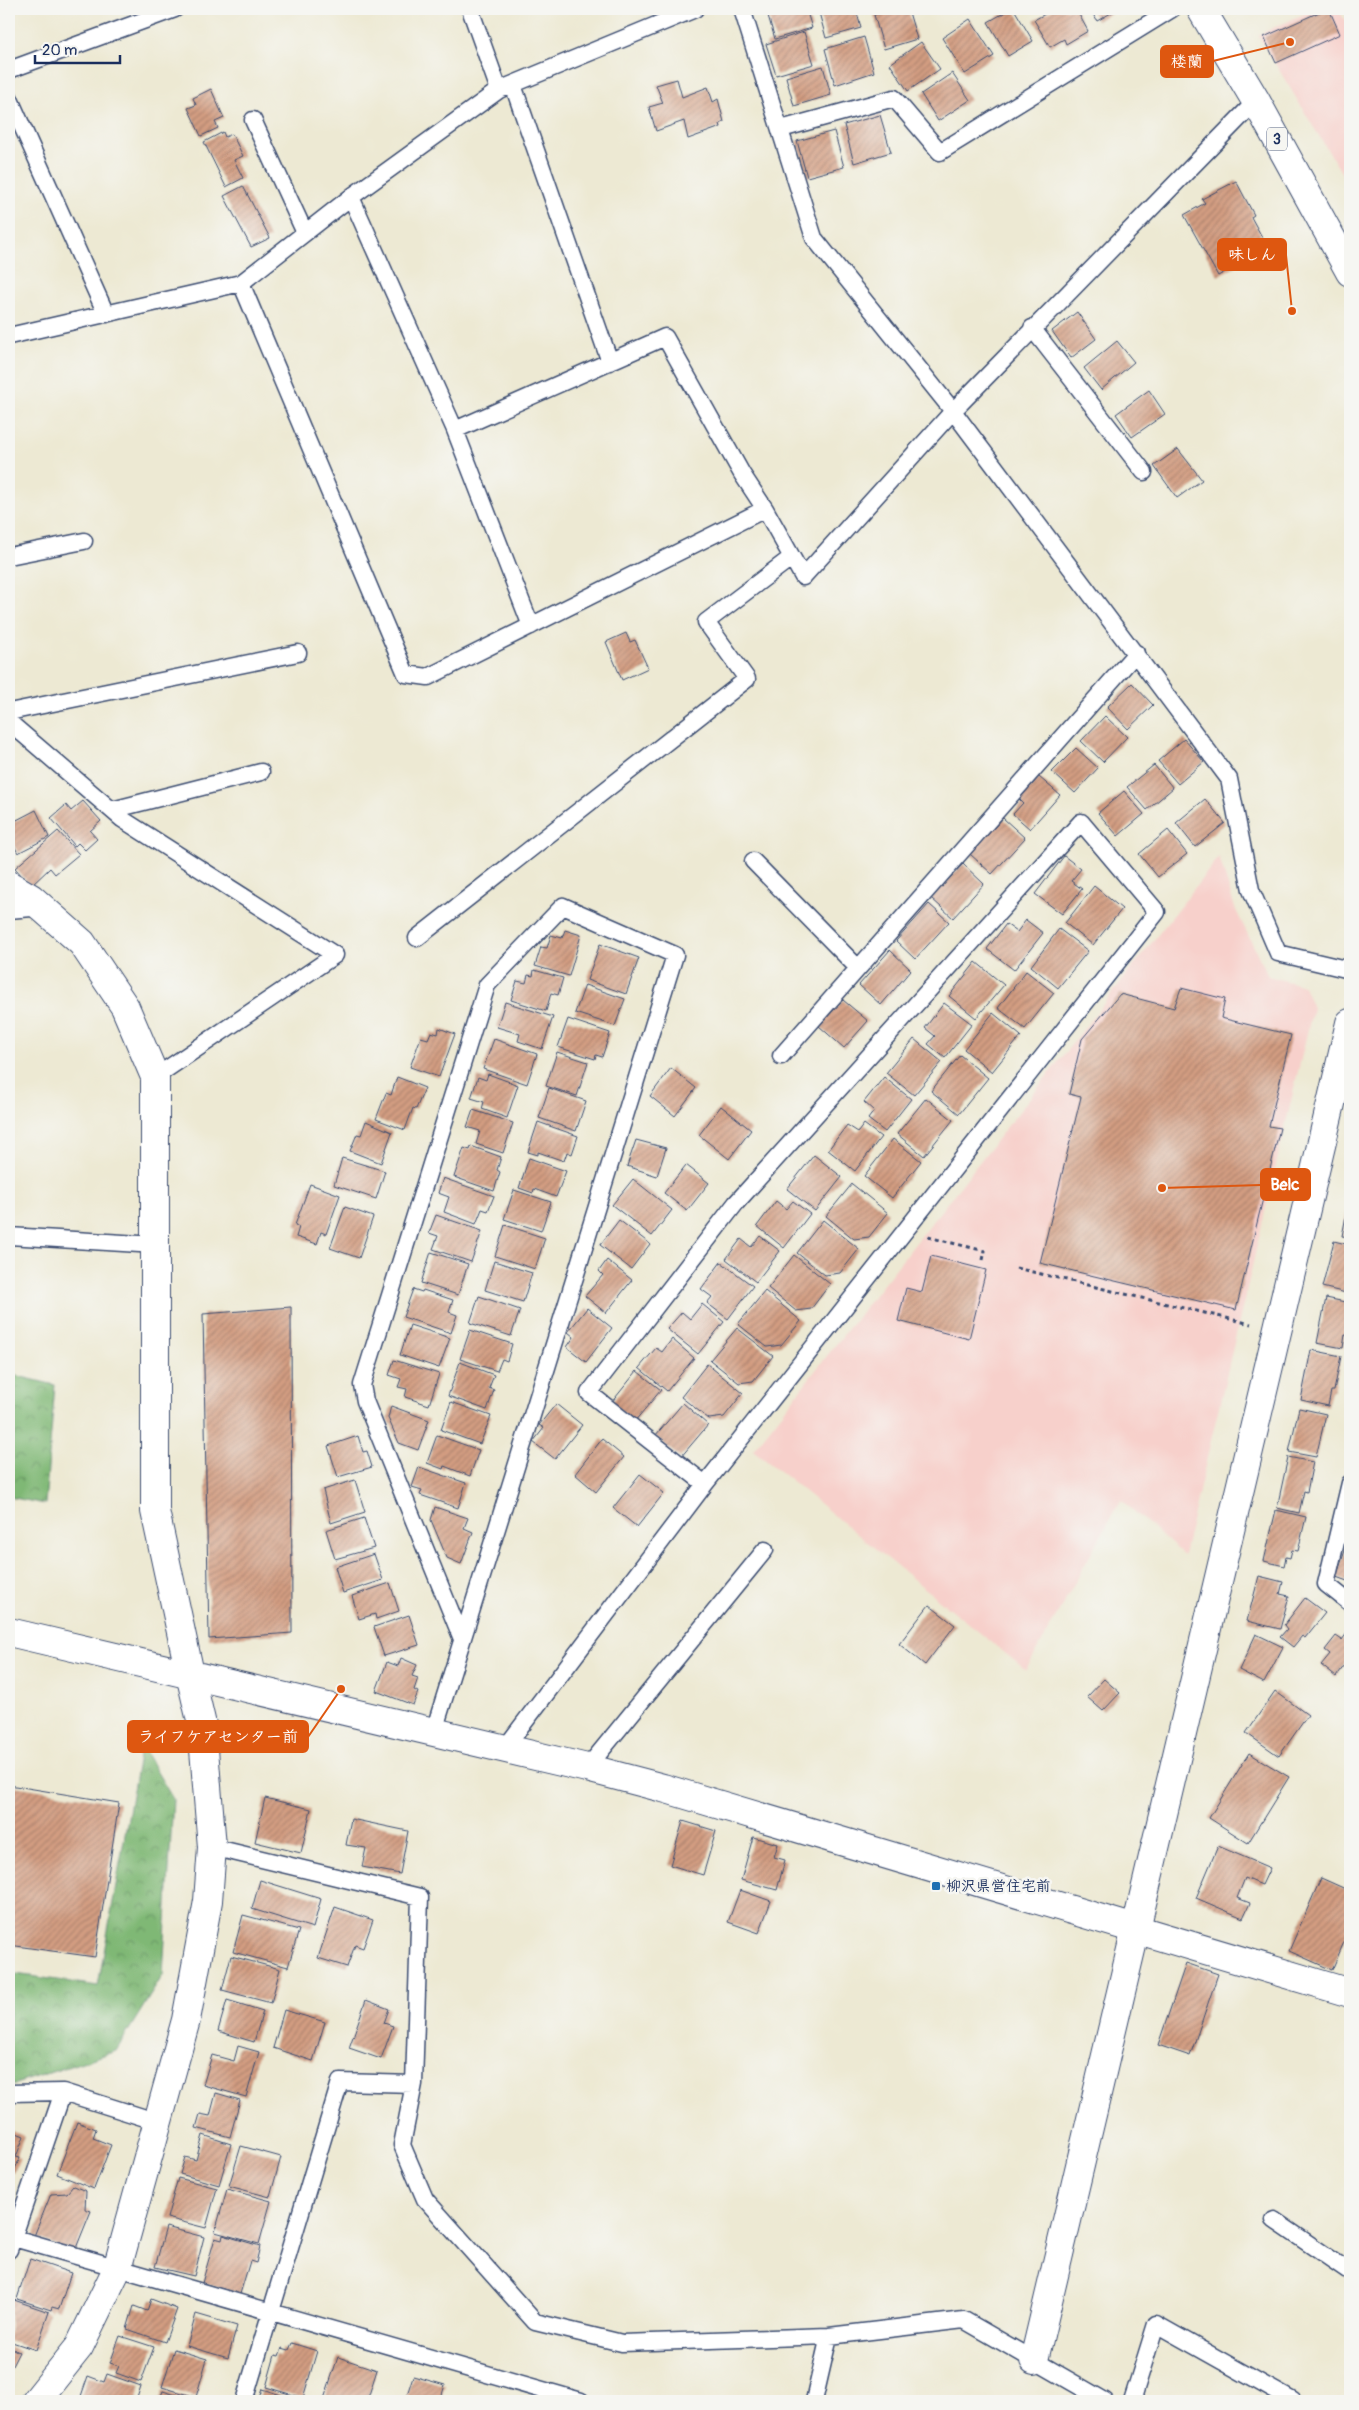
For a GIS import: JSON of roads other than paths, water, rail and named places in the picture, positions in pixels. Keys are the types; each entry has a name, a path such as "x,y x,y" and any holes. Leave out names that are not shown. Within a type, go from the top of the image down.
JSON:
{"street":[{"name":"3","path":"1201,9 1256,101 1350,272"},
{"path":"9,885 31,898 82,942 125,1007 155,1077 155,1511 202,1726 212,1847 208,1901 199,1958 186,2020 117,2269 79,2347 36,2401"},
{"path":"1034,2360 1136,1928 1342,1089 1350,1023"},
{"path":"9,1632 434,1731 663,1788 1350,1993"}],"lane":[{"path":"9,70 175,9"},
{"path":"9,336 241,283 351,197 506,88 695,9"},
{"path":"742,9 814,238 953,411 1229,779 1252,890 1278,953 1350,970"},
{"path":"780,129 894,98 940,152 1172,9"},
{"path":"475,10 610,362"},
{"path":"9,97 106,314"},
{"path":"455,430 665,337 742,474 765,509 803,576 953,411 1032,328 1256,101"},
{"path":"253,120 305,233"},
{"path":"351,197 455,430 531,626"},
{"path":"241,283 406,674 428,677 765,509"},
{"path":"1032,328 1144,472"},
{"path":"9,556 84,541"},
{"path":"417,938 746,679 706,622 792,557"},
{"path":"9,712 298,653"},
{"path":"781,1056 1136,653"},
{"path":"9,722 122,819 335,955 155,1077"},
{"path":"112,810 261,772"},
{"path":"505,1748 705,1484 1157,912 1081,822 736,1202 589,1392 705,1484"},
{"path":"753,861 858,968"},
{"path":"434,1731 675,956 563,906 487,985 362,1385 366,1401 462,1639"},
{"path":"9,910 43,908"},
{"path":"9,1236 156,1245"},
{"path":"1350,1483 1326,1584 1350,1603"},
{"path":"587,1768 765,1550"},
{"path":"212,1847 420,1897 414,2084 402,2145 425,2199 535,2322 622,2343 829,2336 964,2320 1105,2401"},
{"path":"244,2401 340,2082 414,2084"},
{"path":"62,2092 12,2244 117,2269 581,2401"},
{"path":"9,2093 62,2092 158,2122"},
{"path":"1274,2220 1350,2272"},
{"path":"1132,2401 1156,2324 1293,2401"},
{"path":"814,2401 829,2336"}],"place":[{"name":"楼蘭","path":"1290,42"},
{"name":"味しん","path":"1292,311"},
{"name":"Belc","path":"1162,1188"},
{"name":"ライフケアセンター前","path":"341,1689"},
{"name":"柳沢県営住宅前","path":"936,1886"}]}
